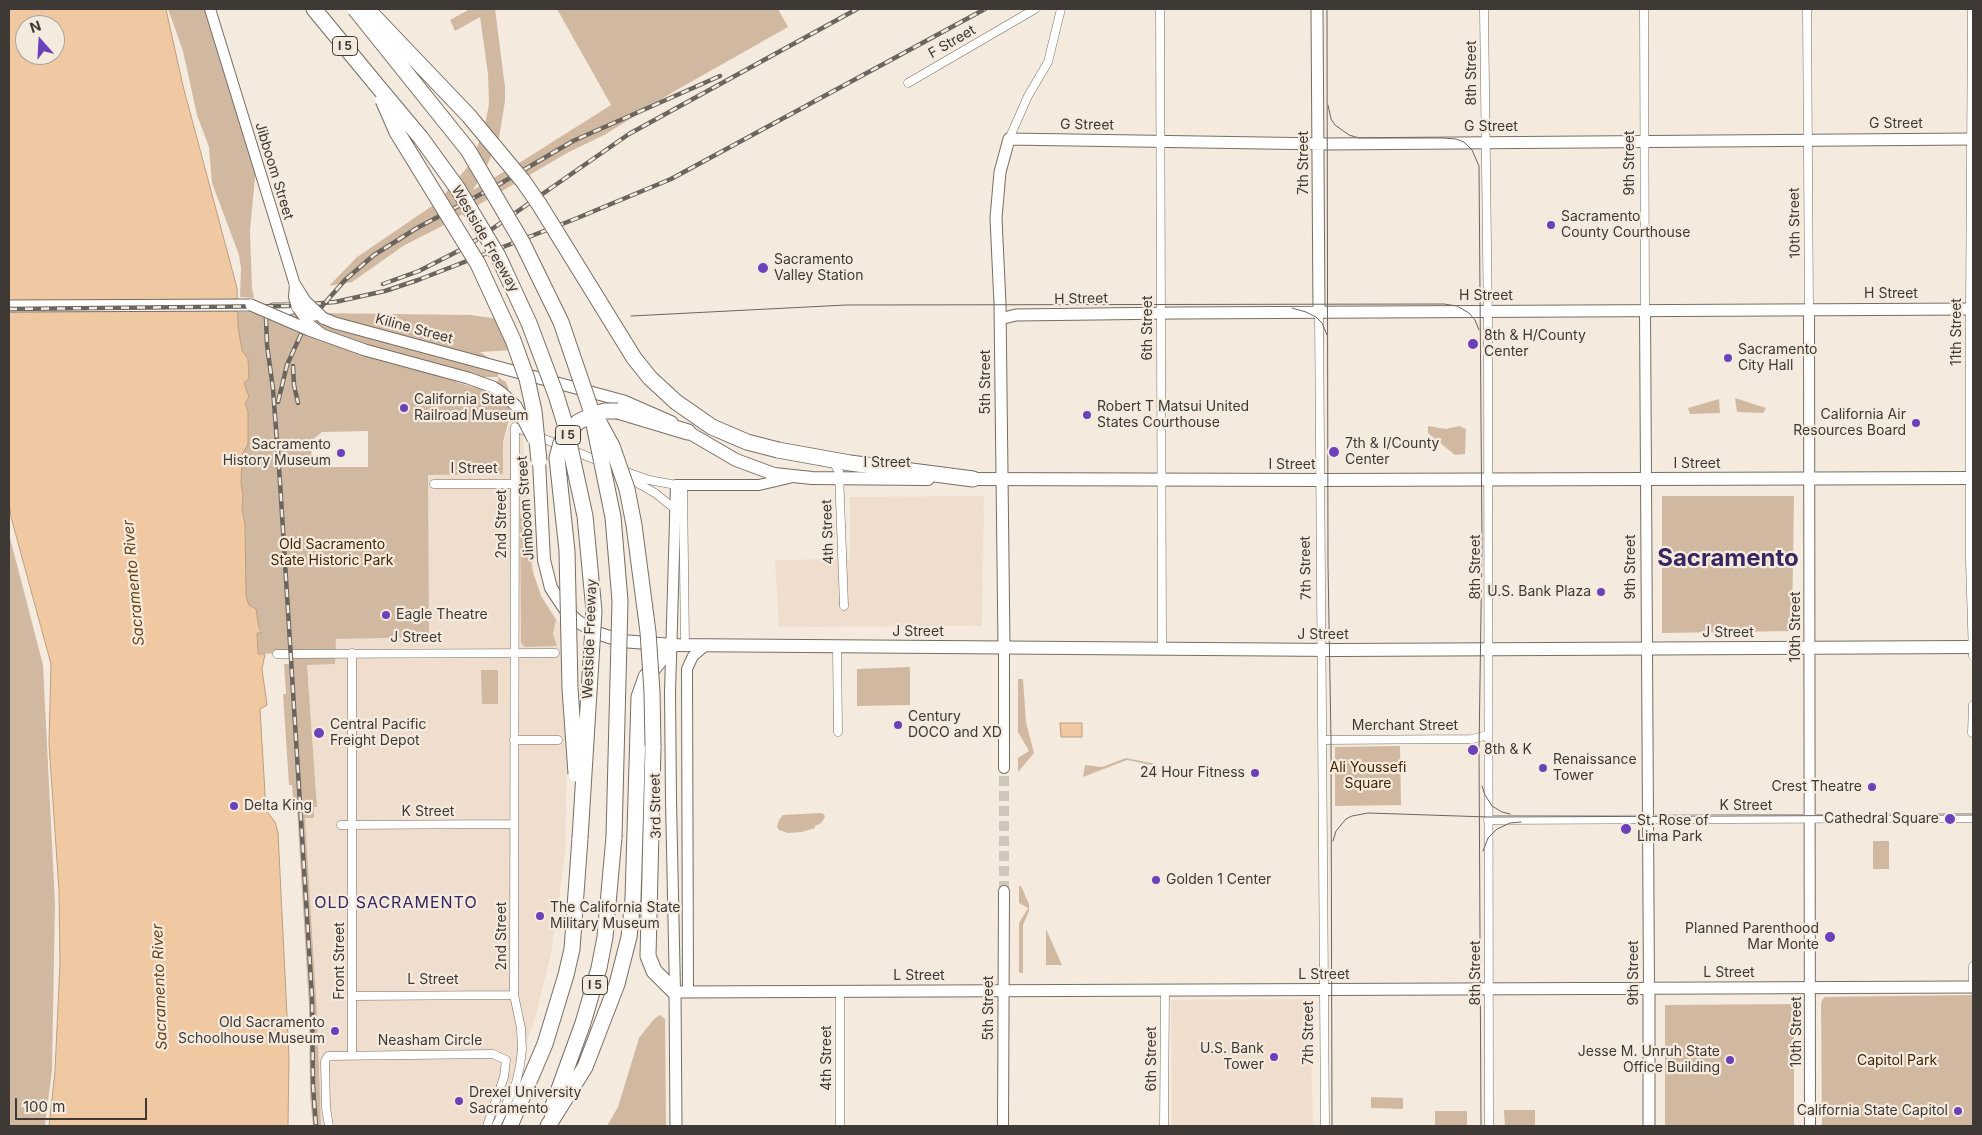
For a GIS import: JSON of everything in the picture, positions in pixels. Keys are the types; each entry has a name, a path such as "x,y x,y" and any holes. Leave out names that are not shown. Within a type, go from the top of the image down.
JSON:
{"highway":[{"name":"Westside Freeway","path":"314,9 421,138 458,189 498,256 537,341 565,424 586,516 593,602 572,949 546,1044 510,1126"},
{"name":"Westside Freeway","path":"355,9 468,150 522,242 561,322 592,410 614,517 620,601 619,692 614,837 605,937 599,968 583,1023 547,1126"},
{"path":"367,9 469,116 523,182 539,204 634,358 650,378 676,402 712,427 747,442 831,460 973,479"},
{"path":"375,83 397,132 478,264 514,340 527,379 534,410 539,462"},
{"path":"580,838 570,688 567,551 557,458 565,435 578,422 600,412 621,406 688,432"},
{"path":"592,410 612,446 626,489 641,570 652,692 648,956 654,971 682,992"},
{"path":"547,1126 585,1067 617,984 628,937 633,899 639,697 646,677 679,645"}],"main road":[{"name":"7th Street","path":"1317,9 1319,312"},
{"name":"G Street","path":"1009,139 1318,144 1972,139"},
{"name":"5th Street","path":"1004,647 1000,319 996,218 1000,172 1009,139"},
{"path":"295,285 305,301 323,318"},
{"name":"Kiline Street","path":"9,306 251,306 278,310 297,307 335,323 621,406"},
{"name":"Jimboom Street","path":"251,306 365,350 468,378 498,390 508,398 521,414 535,444 539,462 545,566 552,588 565,609 577,621 611,639 644,644 679,645"},
{"name":"H Street","path":"1000,319 1016,315 1160,313 1971,309"},
{"path":"688,432 749,466 774,474 792,477"},
{"name":"I Street","path":"792,477 1161,480 1972,478"},
{"name":"J Street","path":"679,645 1322,650 1810,648 1973,650"},
{"name":"L Street","path":"682,992 1973,987"},
{"name":"9th Street","path":"1649,988 1649,1126"},
{"name":"3rd Street","path":"676,1126 682,992"}],"street":[{"name":"Jibboom Street","path":"210,9 295,285 294,297 297,307"},
{"name":"F Street","path":"908,83 1035,9"},
{"name":"6th Street","path":"1160,9 1162,648"},
{"name":"8th Street","path":"1484,9 1484,142 1488,311 1489,1126"},
{"name":"9th Street","path":"1644,9 1649,988"},
{"name":"10th Street","path":"1807,9 1810,310 1810,1126"},
{"name":"11th Street","path":"1972,9 1973,650"},
{"name":"5th Street","path":"1009,139 1028,96 1048,62 1060,11"},
{"path":"297,307 308,323 322,334"},
{"name":"7th Street","path":"1319,312 1325,1126"},
{"name":"I Street","path":"515,427 649,480 679,485 759,485 792,477"},
{"name":"2nd Street","path":"496,1126 516,1083 522,1048 521,1028 514,995 515,427"},
{"name":"4th Street","path":"831,460 837,467 839,478 844,606"},
{"name":"I Street","path":"614,467 633,482 663,498 675,509"},
{"name":"I Street","path":"434,484 515,484"},
{"name":"3rd Street","path":"679,485 675,509 679,645"},
{"name":"3rd Street","path":"679,485 679,645 670,692 670,800 682,992"},
{"name":"3rd Street","path":"682,992 687,670 694,656 705,646"},
{"path":"837,646 838,732"},
{"name":"5th Street","path":"1004,647 1004,768"},
{"name":"Front Street","path":"352,653 352,1054"},
{"name":"J Street","path":"276,654 555,653"},
{"path":"1972,733 1973,704"},
{"name":"Merchant Street","path":"1322,740 1472,738 1488,735"},
{"path":"514,740 558,740"},
{"name":"K Street","path":"1488,820 1973,818"},
{"name":"K Street","path":"341,825 514,824"},
{"name":"5th Street","path":"1002,1126 1004,891"},
{"path":"1972,966 1973,987"},
{"name":"4th Street","path":"840,990 840,1126"},
{"name":"6th Street","path":"1164,1126 1165,991"},
{"name":"L Street","path":"352,996 514,995"},
{"path":"329,1126 326,1108 325,1059 332,1055 352,1054"},
{"name":"Neasham Circle","path":"352,1054 491,1054 506,1060 504,1077 487,1126"}],"shaded area":[{"path":"510,411 516,420 523,439 529,513 520,515 521,643 557,646 553,634 556,620 541,596 537,583 542,597 562,626 567,744 565,855 551,953 536,1015 524,1051 492,1126 321,1126 317,1012 305,818 313,818 314,807 317,806 307,665 335,663 335,639 369,638 428,499 428,474 503,474 503,442 510,423"},
{"path":"984,496 982,626 779,627 775,560 850,559 850,497"},
{"path":"529,515 534,575 532,569"},
{"path":"1310,999 1313,1126 1172,1126 1171,1000"}],"green space":[{"path":"168,9 207,9 255,162 250,230 254,298 240,297 241,268 239,255 212,183 209,147 197,115 183,51"},
{"path":"470,9 495,9 505,87 505,101 499,138 485,170 473,190 611,105 557,9 778,9 788,27 673,92 606,134 567,153 444,225 403,246 352,282 329,286 357,257 438,202 470,164 484,130 489,104 488,74 480,17 455,31 450,20"},
{"name":"Old Sacramento State Historic Park","path":"238,312 471,315 513,321 513,350 480,352 499,365 498,377 506,382 509,390 510,416 503,442 503,474 428,475 429,637 336,639 335,664 307,665 317,807 314,807 314,818 305,818 317,1012 321,1126 313,1126 310,1097 309,1007 297,808 294,808 292,785 289,785 283,694 286,694 284,664 290,664 289,653 258,654 257,633 262,632 259,628 256,613 249,605 246,596 245,524 241,484 242,455 248,420 248,411 245,404 249,397 244,383 249,373 248,359 242,350 238,327","holes":["455,377 498,377 497,397 483,390 456,382","368,431 368,467 312,467 311,441 322,432"]},
{"path":"1735,398 1766,408 1763,413 1737,412"},
{"path":"1719,399 1720,413 1690,414 1688,408"},
{"path":"1428,426 1446,429 1459,426 1466,429 1465,454 1455,455 1428,433"},
{"path":"1662,496 1794,496 1792,631 1662,633"},
{"path":"529,513 532,569 541,596 556,620 553,634 557,646 525,647 521,643 520,514"},
{"path":"9,534 43,665 55,904 52,1070 45,1126 9,1126"},
{"path":"910,667 910,705 857,706 857,669"},
{"path":"481,670 498,670 498,704 482,704"},
{"path":"1018,679 1023,679 1026,722 1034,753 1018,772 1018,758 1029,751 1018,732"},
{"name":"Ali Youssefi Square","path":"1400,746 1401,805 1335,806 1335,747"},
{"path":"1126,758 1156,764 1156,766 1127,760 1083,777 1085,765 1102,767"},
{"path":"824,814 825,817 815,828 802,832 788,833 779,830 777,827 783,815"},
{"path":"1873,841 1889,841 1889,869 1873,869"},
{"path":"1019,886 1021,886 1029,904 1029,911 1023,925 1023,973 1019,972 1019,923 1028,908 1019,903"},
{"path":"1046,929 1062,965 1046,965"},
{"name":"Capitol Park","path":"1973,995 1973,1126 1822,1126 1821,1004 1825,997"},
{"path":"1794,1004 1794,1126 1665,1126 1665,1005"},
{"path":"660,1015 665,1019 666,1126 607,1126 618,1107 639,1038 654,1019"},
{"path":"1371,1097 1403,1098 1403,1109 1371,1108"},
{"path":"1504,1110 1535,1110 1535,1126 1505,1126"},
{"path":"1435,1111 1467,1111 1467,1126 1435,1126"}],"water":[{"name":"Sacramento River","path":"9,9 166,9 183,86 237,288 238,327 242,350 248,359 249,378 244,383 249,397 245,404 248,411 248,444 242,455 241,484 245,524 246,596 249,605 256,609 259,628 262,633 257,633 258,654 265,654 262,669 267,705 260,709 266,810 275,822 278,832 289,1057 288,1126 49,1126 55,1071 60,963 59,890 49,744 51,664 11,517 9,502"},
{"path":"1060,723 1082,723 1082,737 1061,737"}],"tunnel":[{"path":"1004,768 1004,891"}],"tram line":[{"path":"1327,9 1332,1126"},
{"path":"1328,105 1331,119 1335,125 1349,135 1359,138 1456,139 1464,142 1472,150 1479,166 1482,544 1479,750 1481,1126"},
{"path":"631,316 846,305 1444,304 1457,306 1469,313 1475,320 1479,330"},
{"path":"1292,308 1316,317 1322,323 1327,335"},
{"path":"1482,786 1492,806 1510,814"},
{"path":"1333,841 1336,831 1346,819 1368,813 1488,817 1973,815"},
{"path":"1483,851 1488,838 1497,829 1510,823 1521,822"}],"railway":[{"path":"383,284 419,271 466,247 629,134 857,9"},
{"path":"9,309 288,306 335,302 385,291 575,219 671,179 985,9"},
{"path":"278,402 287,365 302,332 345,280 374,255 417,228 498,185 573,141 720,76"},
{"path":"266,318 280,482 312,997 313,1086 316,1126"},
{"path":"293,366 294,385 298,403"}],"place":[{"name":"Sacramento County Courthouse","path":"1551,225"},
{"name":"Sacramento Valley Station","path":"763,268"},
{"name":"8th & H/County Center","path":"1473,344"},
{"name":"Sacramento City Hall","path":"1728,358"},
{"name":"California State Railroad Museum","path":"404,408"},
{"name":"Robert T Matsui United States Courthouse","path":"1087,415"},
{"name":"California Air Resources Board","path":"1916,423"},
{"name":"7th & I/County Center","path":"1334,452"},
{"name":"Sacramento History Museum","path":"341,453"},
{"name":"U.S. Bank Plaza","path":"1601,592"},
{"name":"Eagle Theatre","path":"386,615"},
{"name":"Century DOCO and XD","path":"898,725"},
{"name":"Central Pacific Freight Depot","path":"319,733"},
{"name":"8th & K","path":"1473,750"},
{"name":"Renaissance Tower","path":"1543,768"},
{"name":"24 Hour Fitness","path":"1255,773"},
{"name":"Crest Theatre","path":"1872,787"},
{"name":"Delta King","path":"234,806"},
{"name":"Cathedral Square","path":"1950,819"},
{"name":"St. Rose of Lima Park","path":"1626,829"},
{"name":"Golden 1 Center","path":"1156,880"},
{"name":"The California State Military Museum","path":"540,916"},
{"name":"Planned Parenthood Mar Monte","path":"1830,937"},
{"name":"Old Sacramento Schoolhouse Museum","path":"335,1031"},
{"name":"U.S. Bank Tower","path":"1274,1057"},
{"name":"Jesse M. Unruh State Office Building","path":"1730,1060"},
{"name":"Drexel University Sacramento","path":"459,1101"},
{"name":"California State Capitol","path":"1958,1111"}],"district":[{"name":"Sacramento","path":"1728,559"},
{"name":"OLD SACRAMENTO","path":"396,903"}]}
